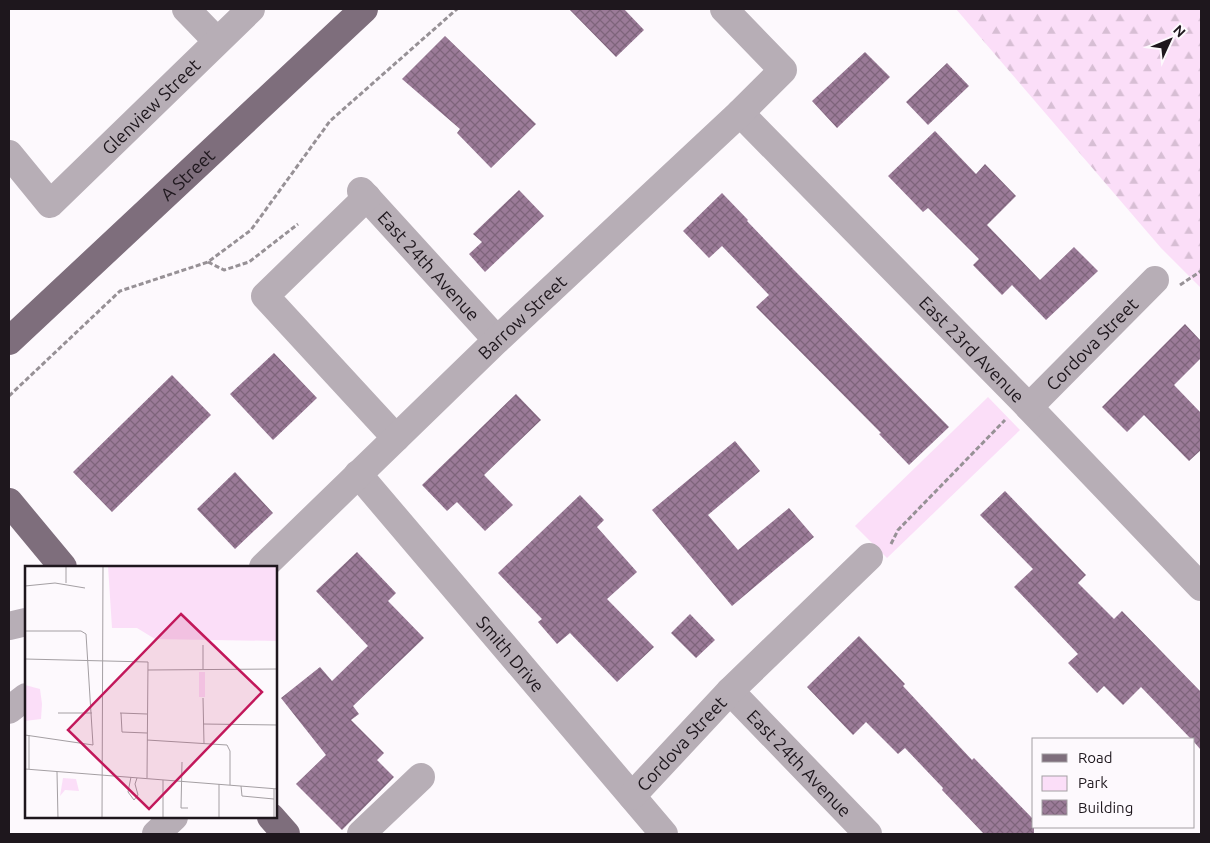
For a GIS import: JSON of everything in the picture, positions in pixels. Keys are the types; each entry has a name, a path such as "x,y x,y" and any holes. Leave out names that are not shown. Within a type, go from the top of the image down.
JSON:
{"main road":[{"name":"A Street","path":"9,341 364,9"},
{"path":"9,502 62,566"},
{"path":"272,818 286,834"}],"street":[{"path":"186,9 217,41"},
{"name":"Glenview Street","path":"9,154 50,204 251,9"},
{"name":"Barrow Street","path":"264,566 497,340 740,113 783,70 724,9"},
{"name":"East 23rd Avenue","path":"740,113 1026,404 1201,587"},
{"name":"East 24th Avenue","path":"396,438 265,296 364,194 497,340"},
{"name":"Cordova Street","path":"1026,404 1155,280"},
{"name":"Smith Drive","path":"358,474 664,834"},
{"name":"Cordova Street","path":"632,796 730,691 869,556"},
{"path":"9,626 25,622"},
{"name":"East 24th Avenue","path":"730,691 868,834"},
{"path":"9,710 25,698"},
{"path":"361,834 421,777"},
{"path":"156,834 173,818"}],"path":[{"path":"9,396 120,291 208,262 251,230 330,121 457,9"},
{"path":"208,262 224,270 250,262 302,221"},
{"path":"869,556 881,563 898,530 1026,404"}],"green space":[{"path":"956,9 1201,9 1201,288 1161,248"},
{"path":"988,397 1020,430 887,558 855,526"}],"building":[{"path":"569,9 624,9 644,30 616,57"},
{"path":"445,36 536,124 491,168 457,133 460,129 402,79"},
{"path":"865,52 890,77 837,128 812,101"},
{"path":"947,63 969,86 928,125 906,102"},
{"path":"935,131 976,174 985,164 1016,196 987,225 1040,280 1074,247 1098,271 1046,320 1012,285 1002,295 973,265 979,259 928,208 923,212 888,176"},
{"path":"519,190 544,216 485,272 469,254 482,242 473,234"},
{"path":"722,193 794,270 949,427 909,465 879,434 881,433 756,307 769,295 722,246 709,258 683,231"},
{"path":"1185,324 1201,341 1201,358 1174,385 1201,413 1201,450 1189,461 1144,415 1127,432 1102,407"},
{"path":"274,353 317,398 273,440 230,394"},
{"path":"172,375 211,415 112,512 73,472"},
{"path":"516,394 541,420 484,475 513,505 485,531 457,502 447,511 422,485"},
{"path":"735,441 760,471 708,515 738,550 789,508 814,537 732,606 652,510"},
{"path":"235,472 273,513 235,549 197,509"},
{"path":"1005,491 1086,575 1078,583 1114,619 1122,611 1201,692 1201,750 1195,743 1195,738 1190,738 1141,687 1123,705 1104,686 1097,693 1068,663 1078,654 1014,587 1033,569 980,515"},
{"path":"580,495 604,520 597,527 637,572 607,599 654,647 617,682 570,633 557,644 538,622 542,619 498,573"},
{"path":"357,552 396,593 388,601 424,638 353,706 359,714 351,720 384,753 377,760 394,777 342,830 296,784 326,755 281,698 320,667 332,681 368,646 316,591"},
{"path":"690,614 715,640 696,658 671,633"},
{"path":"859,636 905,684 903,686 972,760 974,758 1032,818 1034,834 984,834 905,748 898,754 866,722 853,735 807,687"}]}
